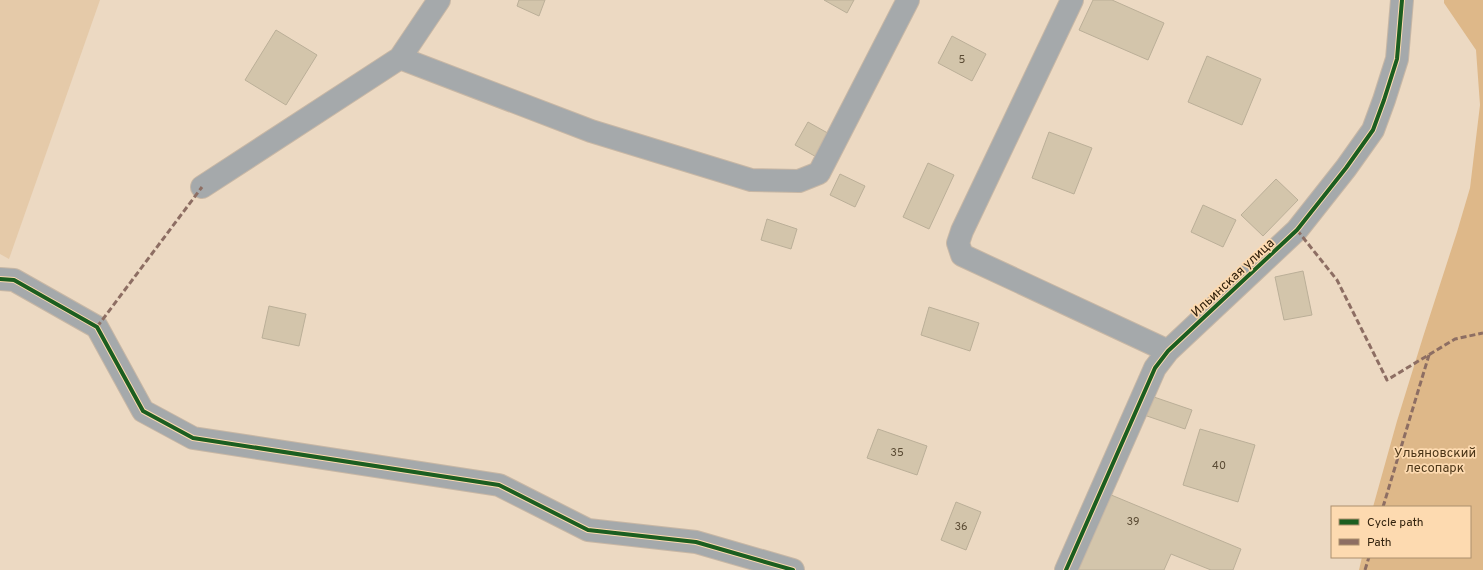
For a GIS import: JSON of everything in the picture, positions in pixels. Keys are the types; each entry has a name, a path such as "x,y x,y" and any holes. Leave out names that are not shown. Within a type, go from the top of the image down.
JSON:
{"street":[{"path":"202,188 400,58 439,0"},
{"path":"400,58 591,131 736,176 751,180 799,181 819,172 908,0"},
{"path":"1072,0 962,231 958,243 962,255 1168,351"},
{"name":"Ильинская улица","path":"1066,570 1155,368 1168,351 1297,230 1346,168 1373,130 1384,100 1396,59 1402,0"},
{"path":"0,279 14,280 97,327 143,411 193,438 499,485 588,530 696,542 793,570"}],"shaded area":[{"path":"0,0 100,0 9,259 0,254"}],"green space":[{"name":"Ульяновский лесопарк","path":"1444,0 1483,0 1483,570 1359,570 1362,558 1471,558 1471,506 1373,506 1397,421 1470,188 1480,105 1476,50 1444,3"}],"building":[{"path":"519,0 545,0 539,16 517,6"},
{"path":"824,0 854,0 847,13"},
{"path":"1093,0 1112,0 1164,23 1148,60 1079,30"},
{"path":"276,30 317,55 286,105 245,80"},
{"path":"952,36 986,54 972,81 938,63"},
{"path":"1207,56 1261,79 1242,125 1188,102"},
{"path":"808,122 833,136 820,159 795,145"},
{"path":"1049,132 1092,148 1074,194 1032,178"},
{"path":"928,163 954,175 929,229 903,217"},
{"path":"840,174 865,186 855,207 830,195"},
{"path":"1276,179 1298,200 1263,236 1241,215"},
{"path":"1203,205 1236,220 1223,247 1191,232"},
{"path":"767,219 797,229 791,249 761,240"},
{"path":"1303,271 1312,315 1284,320 1275,277"},
{"path":"269,306 306,314 299,346 262,338"},
{"path":"929,307 979,323 970,351 921,335"},
{"path":"1151,396 1192,410 1185,429 1144,415"},
{"path":"878,429 927,446 917,475 867,458"},
{"path":"1200,429 1255,445 1238,502 1183,485"},
{"path":"1104,492 1241,549 1233,570 1211,570 1171,554 1164,570 1072,570"},
{"path":"956,502 981,512 966,550 941,540"}],"marked path":[{"path":"97,327 202,187"},
{"path":"1297,230 1337,280 1387,380 1455,339 1483,333"},
{"path":"1383,506 1429,355"},
{"path":"1365,570 1369,558"}],"cycle path":[{"path":"1066,570 1155,368 1168,351 1297,230 1346,168 1373,130 1397,59 1402,0"},
{"path":"0,279 14,280 97,327 143,411 193,438 499,485 588,530 696,542 793,570"}]}
